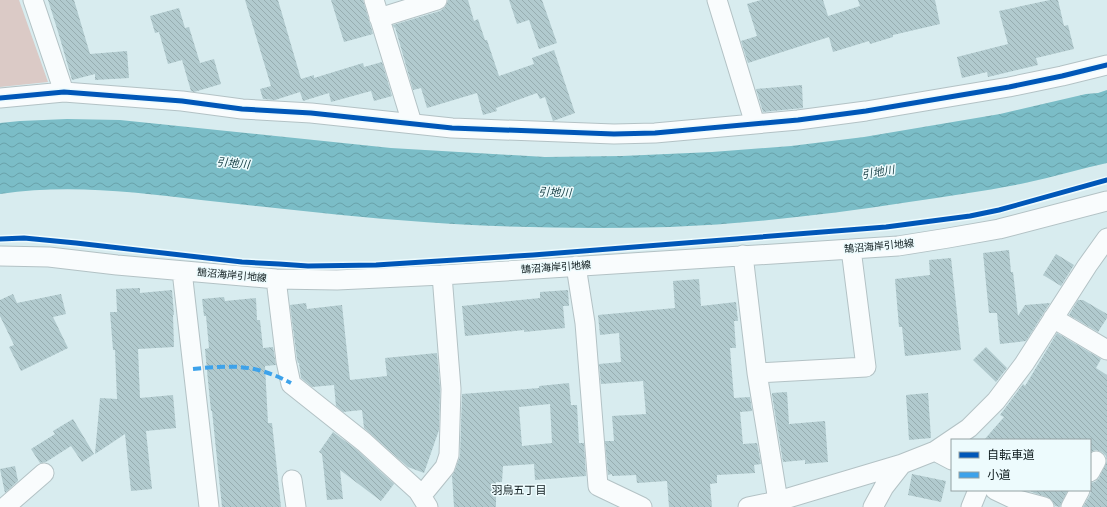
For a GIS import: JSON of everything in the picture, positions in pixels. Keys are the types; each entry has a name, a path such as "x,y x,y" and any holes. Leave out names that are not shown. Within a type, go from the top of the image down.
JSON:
{"street":[{"path":"33,0 64,92"},
{"path":"412,123 376,9 437,0"},
{"path":"717,0 755,124"},
{"path":"0,98 64,92 174,100 242,109 311,113 452,128 614,134 655,133 755,124 866,111 1039,81 1107,65"},
{"name":"鵠沼海岸引地線","path":"0,256 49,257 276,279 338,280 442,275 898,246 999,229 1107,200"},
{"path":"953,439 969,428 996,401 1024,364 1107,238"},
{"path":"757,374 866,367 851,249"},
{"path":"743,255 757,374 778,501"},
{"path":"576,266 585,323 598,486 642,507"},
{"path":"182,271 210,507"},
{"path":"276,279 286,361 291,384 364,442 418,491 425,501 445,467 449,455 450,389 442,275"},
{"path":"1053,318 1107,350"},
{"path":"748,507 778,501 902,464 935,451 951,440"},
{"path":"935,451 951,459"},
{"path":"873,507 884,487 902,464"},
{"path":"5,507 44,473"},
{"path":"292,480 296,507"},
{"path":"971,507 978,491"},
{"path":"997,491 1014,500 1039,506"},
{"path":"1071,507 1079,491"}],"shaded area":[{"path":"0,0 19,0 48,82 0,87"}],"water":[{"name":"引地川","path":"1107,90 1107,163 1025,183 982,191 850,211 760,221 670,227 516,227 368,218 150,194 100,190 76,189 26,191 0,194 0,123 20,121 67,119 120,120 391,148 545,157 622,156 712,152 791,146 864,137 1000,114"}],"building":[{"path":"48,0 74,0 90,54 127,51 129,78 95,80 95,74 72,80"},
{"path":"245,0 278,0 301,79 314,75 314,78 363,63 364,67 382,62 392,96 374,101 371,91 331,102 329,93 303,101 300,92 275,100 263,99 260,89 271,86"},
{"path":"331,0 363,0 373,34 344,42"},
{"path":"448,0 468,0 474,21 478,19 485,40 487,40 499,76 534,64 532,58 554,50 575,113 553,121 545,97 540,99 537,93 496,108 497,111 483,115 477,93 427,108 421,88 413,90 395,27 394,28 393,25 440,11 445,7"},
{"path":"509,0 542,0 557,43 539,49 529,20 517,24"},
{"path":"761,0 823,0 828,16 860,6 858,0 935,0 940,24 893,35 893,37 870,44 869,41 833,52 829,37 748,63 741,41 757,36 747,4"},
{"path":"1050,0 1058,0 1064,26 1068,25 1074,49 1036,58 1038,65 988,77 987,72 962,78 957,57 1008,44 999,11"},
{"path":"179,8 185,28 189,27 200,63 214,59 221,84 194,92 191,91 182,60 168,64 159,32 155,33 150,16"},
{"path":"802,85 803,108 763,112 756,89"},
{"path":"1009,250 1018,316 1025,305 1050,303 1026,341 1000,344 997,313 989,313 983,253"},
{"path":"1056,254 1074,265 1061,286 1043,275"},
{"path":"951,258 961,350 905,356 902,327 899,327 895,279 930,275 929,260"},
{"path":"699,279 701,306 736,302 738,321 734,321 736,348 730,348 734,398 750,397 752,411 740,412 743,444 757,443 761,464 754,465 755,473 717,475 717,483 710,484 712,507 669,507 667,481 637,483 636,475 608,475 605,441 614,441 612,416 646,414 643,381 601,384 599,364 621,362 619,333 600,335 598,315 675,308 673,281"},
{"path":"140,288 140,293 172,290 174,347 138,349 140,398 173,395 176,428 146,431 152,489 131,491 125,434 95,454 100,398 117,399 115,350 113,350 110,312 117,312 116,289"},
{"path":"568,290 569,306 563,306 565,328 524,332 524,330 465,336 462,306 540,298 540,292"},
{"path":"13,294 17,303 61,294 66,314 53,317 68,348 21,371 9,347 14,345 0,316 0,300"},
{"path":"224,297 225,301 256,298 257,320 260,320 263,348 273,347 276,365 265,366 268,423 272,423 281,507 222,507 205,349 209,348 206,316 204,316 202,299"},
{"path":"1078,300 1083,300 1107,314 1107,318 1098,332 1069,315"},
{"path":"306,303 307,309 342,305 350,380 387,376 385,358 437,353 440,389 439,430 424,473 408,467 364,428 362,410 343,412 336,406 334,385 312,387 301,378 290,305"},
{"path":"1057,333 1101,359 1096,368 1107,375 1107,461 1106,456 1102,452 1096,450 1091,452 1091,439 985,439 1004,417 1000,415 1023,384 1025,386"},
{"path":"986,347 1007,368 996,382 973,360"},
{"path":"569,383 571,405 577,405 579,443 584,443 586,476 535,480 534,464 503,466 502,482 496,482 496,507 454,507 452,476 460,456 462,394 539,388 539,386","holes":["550,404 552,443 522,446 519,407"]},
{"path":"787,392 789,424 825,421 828,462 805,464 805,460 783,462 772,393"},
{"path":"928,393 931,438 909,440 906,395"},
{"path":"73,419 94,454 82,462 71,446 46,462 40,463 31,449 55,434 53,431"},
{"path":"333,432 357,450 394,484 381,501 340,470 343,499 327,500 322,454 319,452"},
{"path":"1107,461 1107,507 1083,507 1090,495 1091,483 1095,482 1099,478"},
{"path":"15,466 18,481 5,493 0,469"},
{"path":"912,474 946,481 941,502 908,495"},
{"path":"1031,491 1068,491 1060,507 1055,506 1052,500 1047,497"}],"marked path":[{"path":"193,369 243,367 266,372 291,383"}],"cycle path":[{"path":"0,98 64,92 182,101 242,109 311,113 452,128 614,134 655,133 798,120 866,111 1009,87 1107,65"},
{"path":"0,239 24,238 242,262 308,266 376,265 533,255 886,227 970,216 999,210 1107,180"}],"district":[{"name":"羽鳥五丁目","path":"519,490"}]}
